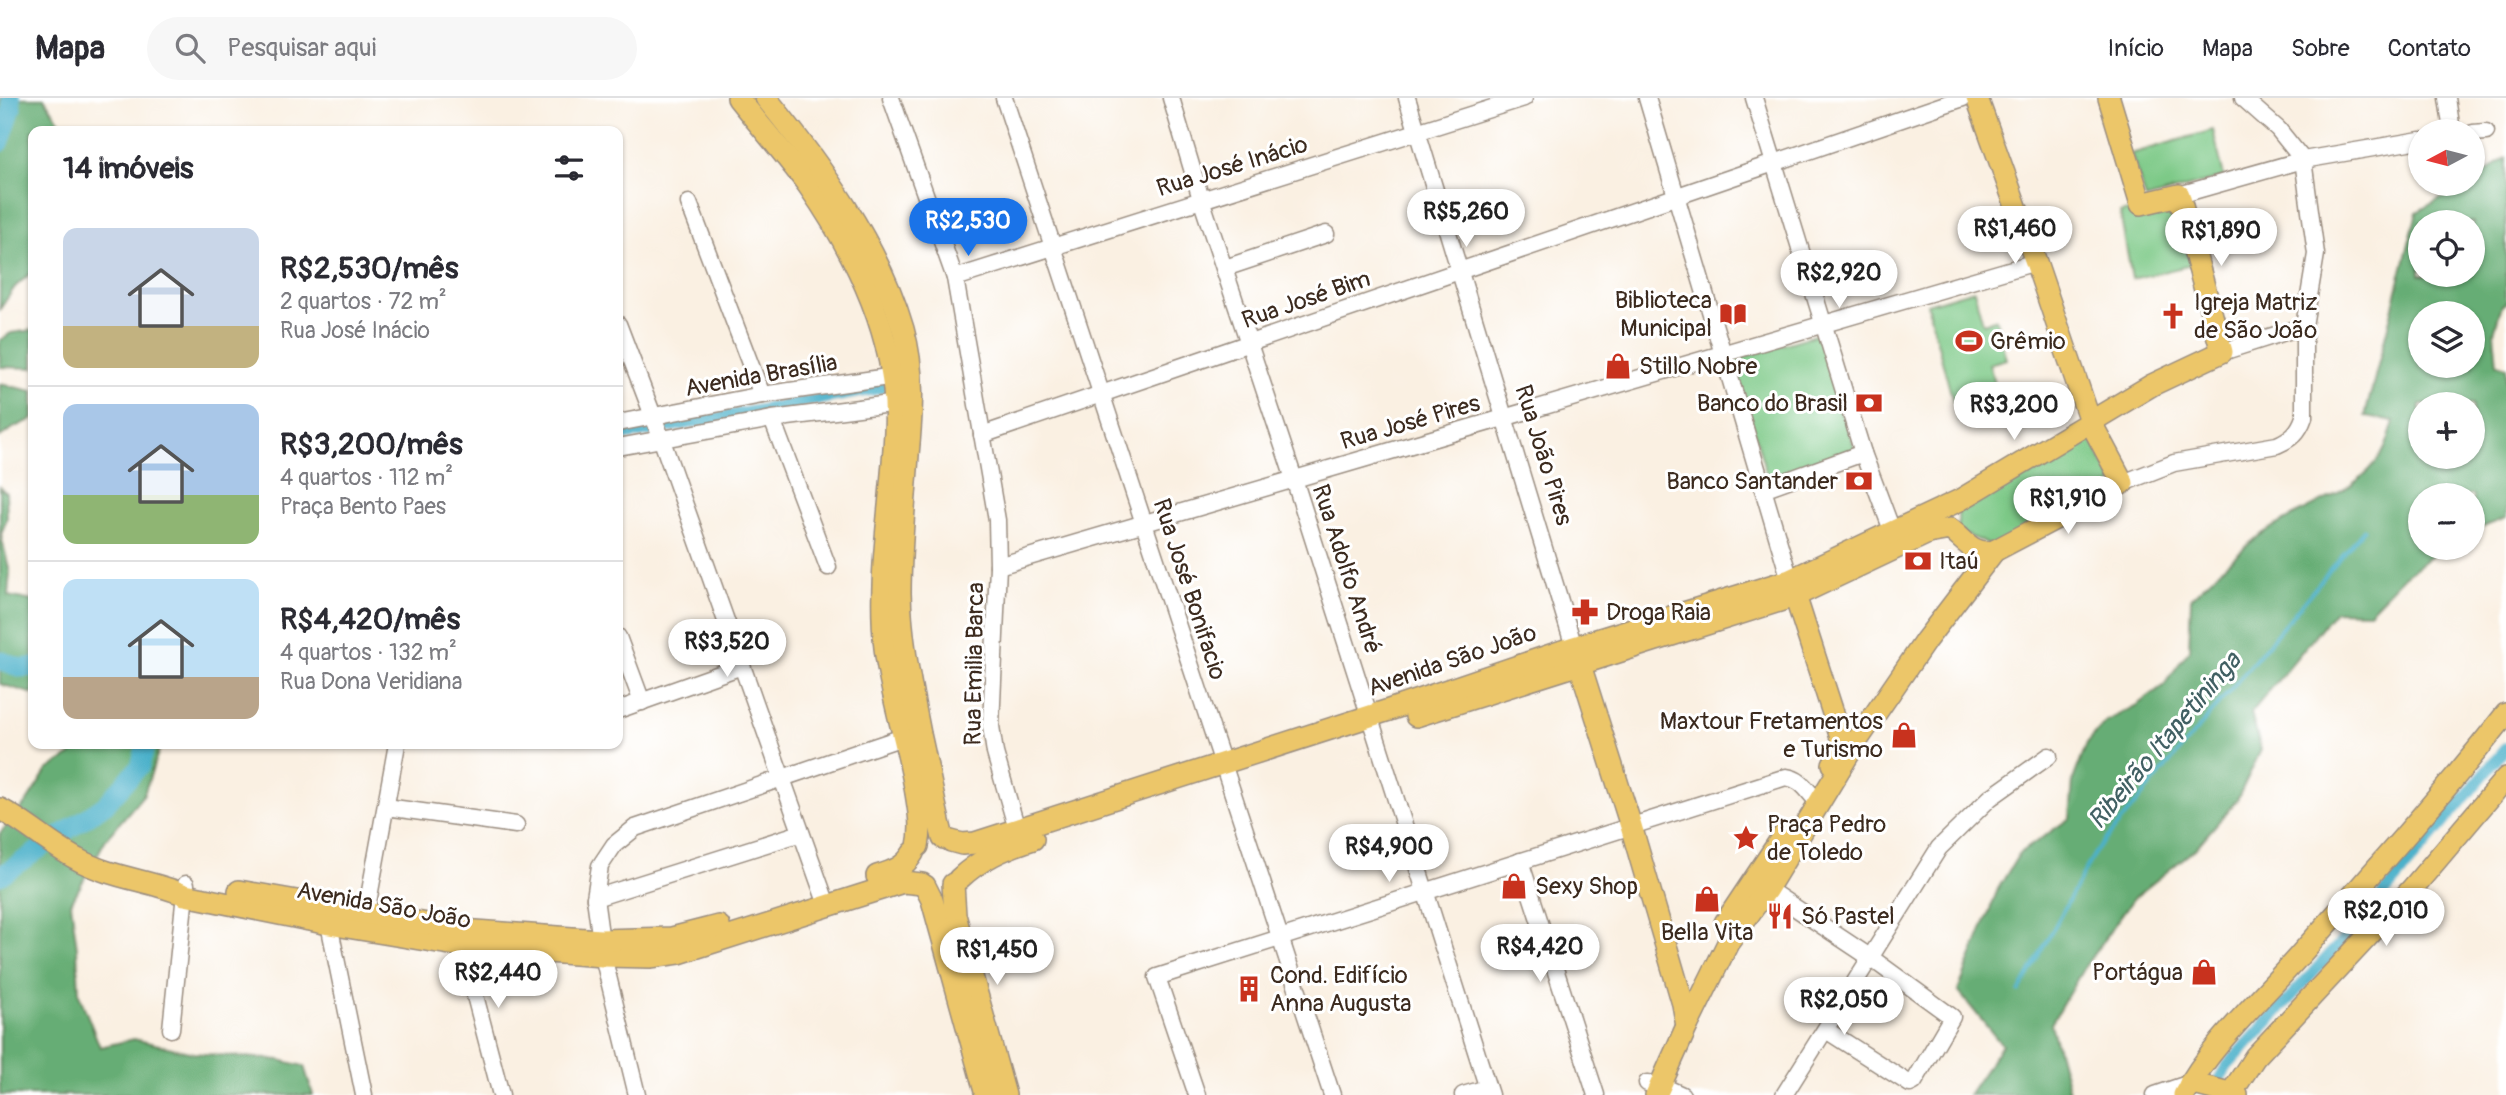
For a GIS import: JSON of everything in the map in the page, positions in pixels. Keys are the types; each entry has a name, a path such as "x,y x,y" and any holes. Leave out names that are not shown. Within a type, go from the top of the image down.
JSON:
{"main road":[{"path":"738,98 808,186 848,251 902,375"},
{"path":"766,98 818,164 848,210 882,276 898,318 904,402 901,621 909,680 947,839 962,854 962,871 956,881 955,915 1005,1095"},
{"path":"1960,500 1957,534 1970,547 1980,552 1994,551 2123,483 2090,421 1977,98"},
{"path":"2109,98 2141,204 2179,195 2222,352"},
{"name":"Avenida São João","path":"1792,588 1960,500 2152,386 2222,352"},
{"path":"904,402 882,610 887,663 920,823 912,870 932,900 986,1095"},
{"name":"Avenida São João","path":"947,839 962,844 1019,836 1792,588 1928,533 1950,529 1957,534"},
{"path":"1652,1090 1757,888 1815,799 1926,640 1994,551"},
{"path":"1792,588 1843,748 1815,799"},
{"name":"Rua João Pires","path":"1577,655 1631,826"},
{"path":"2506,715 2469,761 2230,1033 2191,1088 2233,1094 2255,1057 2411,890 2506,778"},
{"path":"1837,725 1848,736 1862,733"},
{"name":"Avenida São João","path":"3,811 77,859 106,873 164,886 462,938 601,948 650,957 679,953 757,921 824,899 900,869 916,849"},
{"path":"1631,826 1687,1026"},
{"name":"Avenida São João","path":"956,881 973,865 1019,836"},
{"path":"916,849 934,837 947,839"},
{"path":"924,885 939,889 956,881"},
{"name":"Avenida São João","path":"824,899 903,882 924,885"},
{"path":"1652,1090 1683,1004 1719,932 1757,888"}],"street":[{"name":"Rua Emilia Barca","path":"891,98 955,278 997,520 998,566 991,726 995,753 1019,836"},
{"name":"Rua José Bonifacio","path":"1004,98 1332,1095"},
{"name":"Rua Adolfo André","path":"1171,98 1201,200 1294,479 1489,1091"},
{"name":"Rua João Pires","path":"1407,98 1577,655"},
{"name":"Rua José Inácio","path":"955,278 1524,98"},
{"path":"1647,98 1792,588"},
{"path":"1754,98 1863,453 1893,533"},
{"name":"Rua José Bim","path":"982,435 1963,98"},
{"path":"2123,483 2174,463 2277,445 2296,434 2304,417 2304,326 2316,254 2303,160 2278,129 2243,98"},
{"path":"2447,98 2450,119"},
{"path":"2179,195 2303,160 2408,143"},
{"path":"689,203 762,395"},
{"path":"1225,268 1326,234"},
{"name":"Rua José Pires","path":"998,566 2036,262"},
{"path":"2222,352 2304,326"},
{"path":"623,337 658,428 824,899"},
{"name":"Avenida Brasília","path":"623,445 658,428 762,395 902,375"},
{"name":"Avenida Brasília","path":"623,424 658,428 772,419 904,402"},
{"path":"772,419 828,566"},
{"path":"1763,489 1863,453"},
{"path":"623,651 642,702"},
{"path":"623,708 742,666"},
{"path":"638,1095 601,948 595,898 600,866 614,845 635,828 903,737"},
{"path":"364,922 396,749"},
{"path":"1784,1095 1939,848 1990,798 2049,757"},
{"path":"1197,1095 1157,977 1786,777 1796,778 1815,799"},
{"path":"386,807 516,825"},
{"path":"595,898 801,833"},
{"path":"1520,861 1596,1095"},
{"path":"1757,888 1871,958 1952,1017 1914,1082 1910,1084 1826,1030"},
{"path":"171,1029 185,889"},
{"path":"329,916 363,1095"},
{"path":"462,938 501,1095"},
{"path":"2155,1095 2191,1088"},
{"path":"1652,1090 1682,1095"},
{"path":"1463,1095 1489,1091"}],"green space":[{"path":"0,98 44,98 63,126 28,126 28,275 15,287 0,309"},
{"path":"2213,130 2224,177 2146,199 2131,154"},
{"path":"2506,158 2506,303 2502,305 2494,332 2497,364 2506,367 2506,518 2485,526 2485,483 2408,483 2408,560 2426,560 2404,576 2369,612 2335,611 2251,713 2261,750 2237,800 2195,849 2133,899 2083,969 2051,1024 2070,1095 1968,1095 2002,1045 1958,991 1998,889 2019,854 2070,818 2073,780 2087,743 2105,722 2137,705 2164,685 2189,650 2191,598 2259,536 2344,490 2373,467 2383,452 2394,421 2365,416 2408,247 2408,287 2485,287 2485,210 2421,210 2446,196 2485,196 2485,173"},
{"path":"2175,201 2192,265 2132,279 2120,213"},
{"name":"Grêmio","path":"1974,290 1983,323 1996,319 2006,359 1989,364 2000,406 1958,420 1927,304"},
{"path":"28,331 28,368 0,367 0,340 11,333"},
{"path":"1818,334 1855,449 1768,479 1733,360"},
{"path":"0,384 28,390 28,421 0,437"},
{"path":"2087,432 2114,483 1995,548 1958,531 1958,511"},
{"path":"0,487 6,493 7,518 1,535 10,572 8,596 28,600 28,692 0,684"},
{"path":"73,749 159,749 144,794 106,839 71,903 79,994 100,1047 134,1039 193,1053 280,1060 304,1066 313,1095 0,1095 0,833 26,803 47,770 71,755"}],"waterway":[{"path":"0,143 12,108 11,98"},
{"path":"623,435 881,388"},
{"name":"Ribeirão Itapetininga","path":"2019,992 2094,854 2364,529"},
{"path":"0,660 20,668 28,667"},
{"path":"2211,1093 2227,1066 2360,922 2506,748"},
{"path":"0,876 105,805 140,766 145,749"}],"place":[{"name":"Biblioteca Municipal","path":"1733,314"},
{"name":"Igreja Matriz de São João","path":"2173,316"},
{"name":"Grêmio","path":"1969,341"},
{"name":"Stillo Nobre","path":"1618,366"},
{"name":"Banco do Brasil","path":"1869,403"},
{"name":"Banco Santander","path":"1859,481"},
{"name":"Itaú","path":"1918,561"},
{"name":"Droga Raia","path":"1585,612"},
{"name":"Maxtour Fretamentos e Turismo","path":"1904,735"},
{"name":"Praça Pedro de Toledo","path":"1746,838"},
{"name":"Sexy Shop","path":"1514,886"},
{"name":"Bella Vita","path":"1707,899"},
{"name":"Só Pastel","path":"1780,916"},
{"name":"Portágua","path":"2204,972"},
{"name":"Cond. Edifício Anna Augusta","path":"1249,989"}]}
